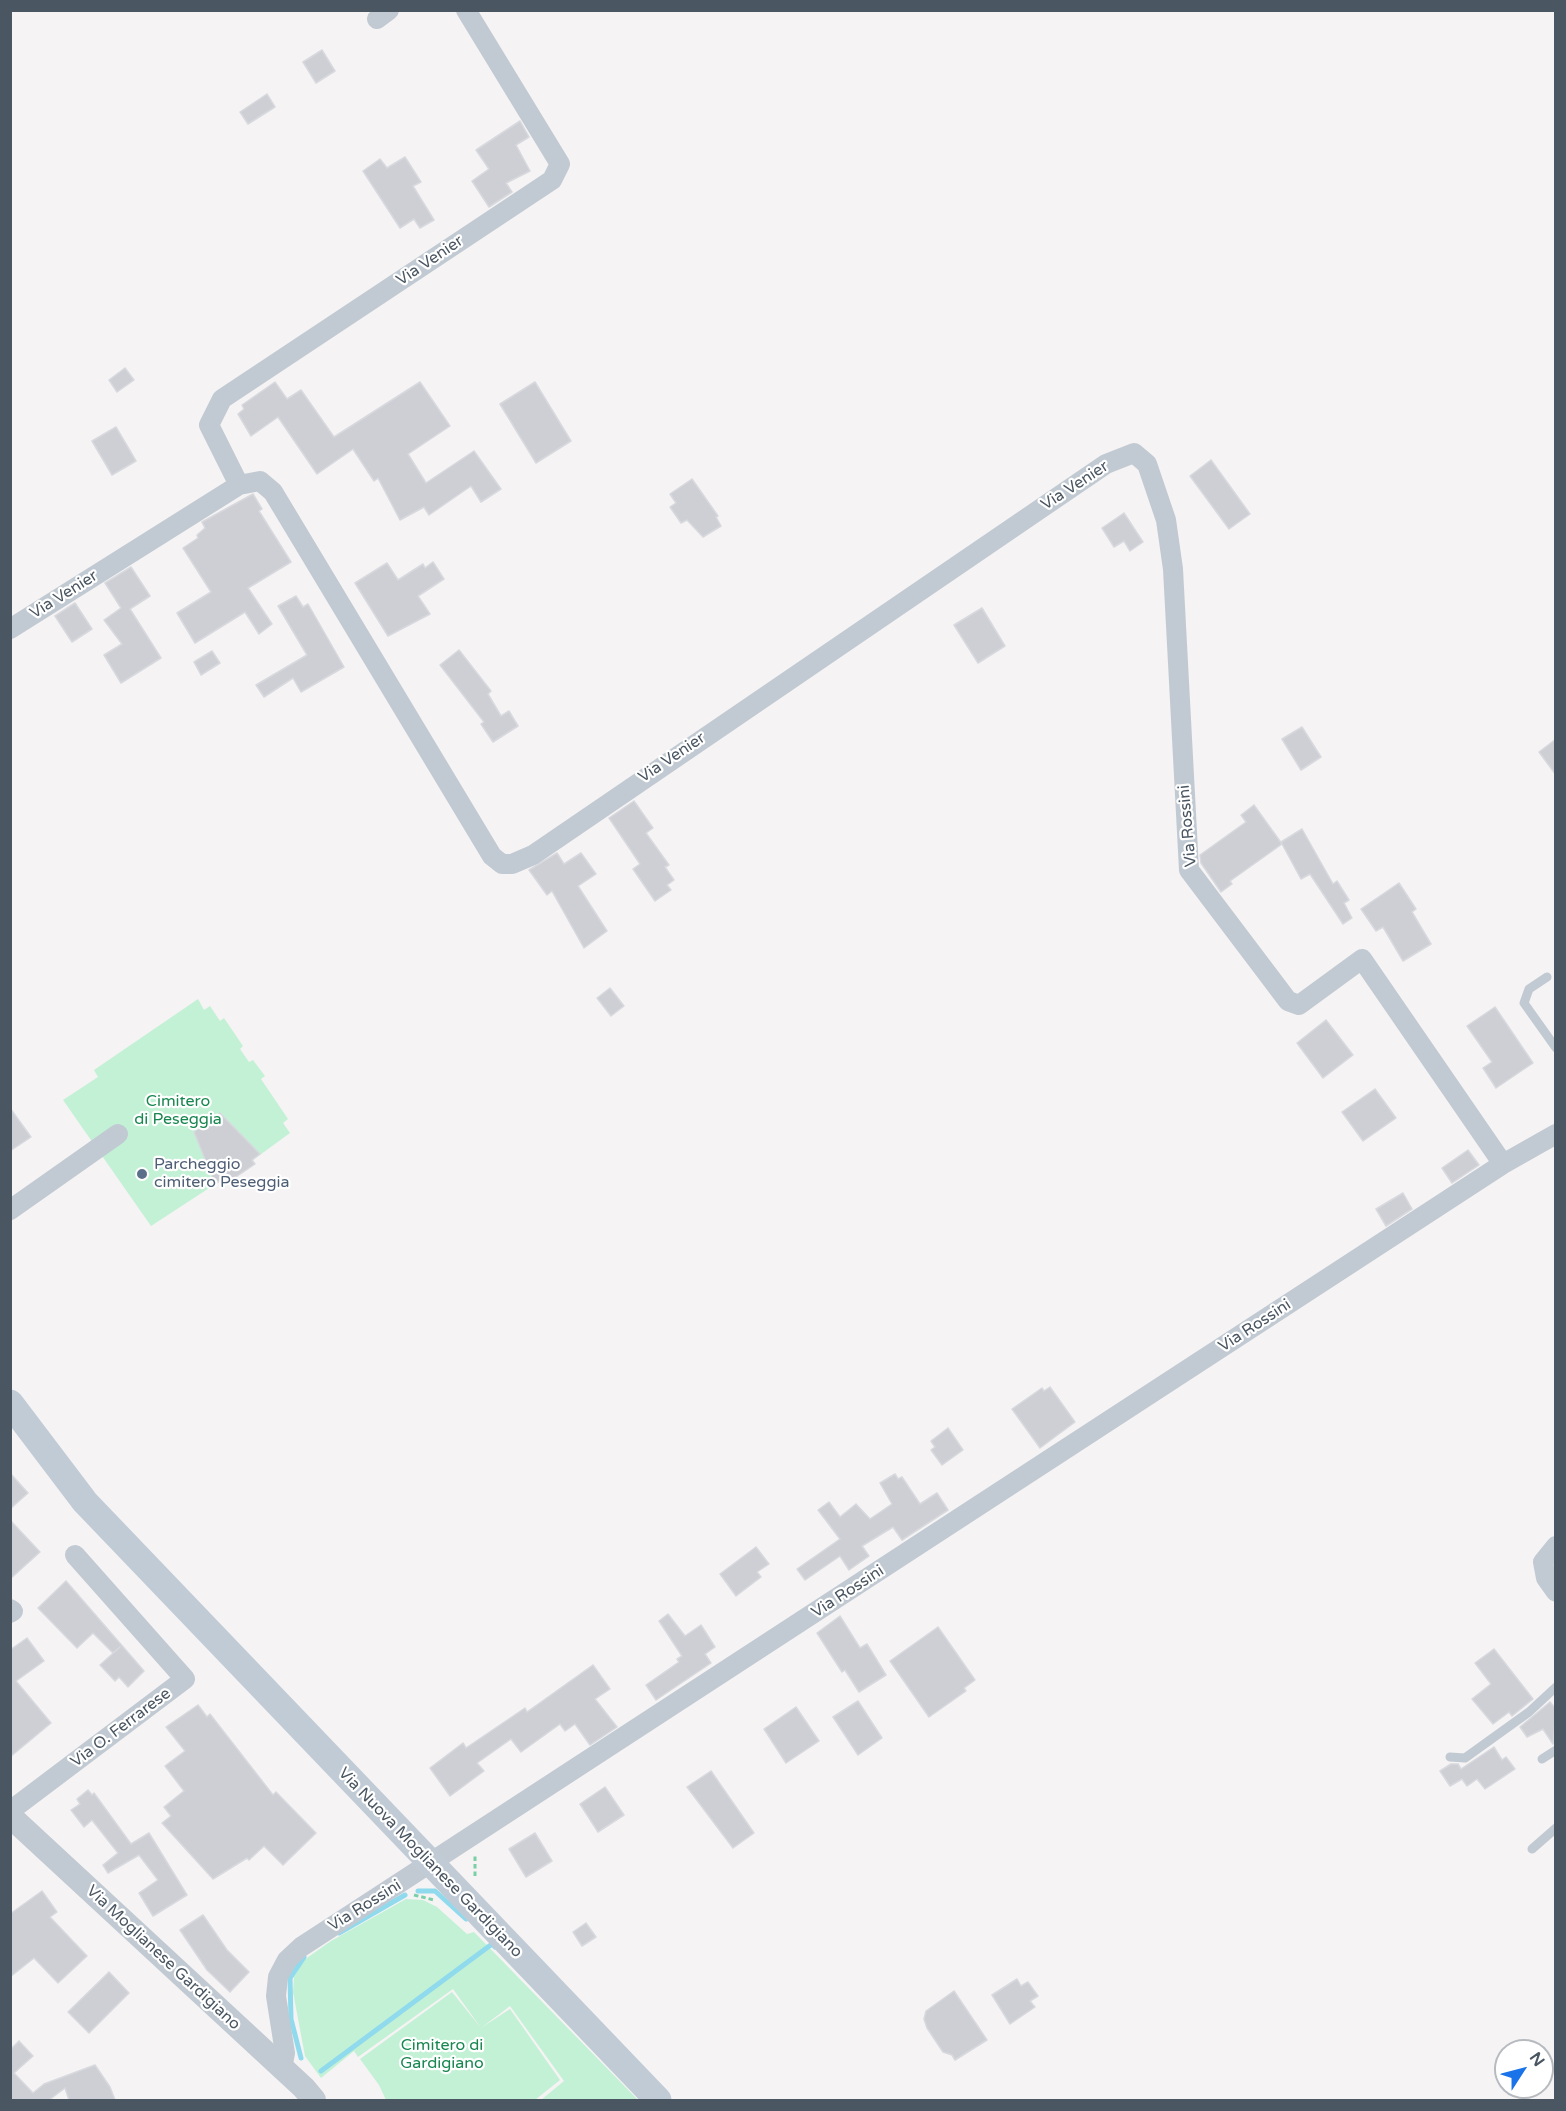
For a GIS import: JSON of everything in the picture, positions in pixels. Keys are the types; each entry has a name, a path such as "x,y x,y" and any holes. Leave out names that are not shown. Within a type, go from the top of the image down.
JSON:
{"main road":[{"name":"Via Nuova Moglianese Gardigiano","path":"10,1403 85,1502 658,2100"}],"street":[{"name":"Via Venier","path":"239,485 209,425 222,399 552,180 560,164 466,10"},
{"name":"Via Venier","path":"10,629 239,485 260,481 273,492 492,856 502,864 512,864 533,855 1106,464 1134,453 1147,464 1166,520 1173,568"},
{"name":"Via Rossini","path":"1173,568 1189,870 1288,1001 1299,1005 1362,959 1503,1164"},
{"path":"10,1210 118,1134"},
{"name":"Via Rossini","path":"282,2069 285,2053 276,1996 278,1977 287,1960 324,1932 1503,1164 1556,1134"},
{"path":"1556,1546 1543,1562 1546,1578 1556,1592"},
{"name":"Via O. Ferrarese","path":"10,1814 185,1679 75,1555"},
{"name":"Via Moglianese Gardigiano","path":"10,1814 314,2100"}],"lane":[{"path":"1547,977 1529,989 1524,1004 1556,1048"},
{"path":"1450,1757 1465,1758 1529,1713 1556,1687"},
{"path":"1542,1759 1556,1750"},
{"path":"1532,1849 1556,1828"}],"green space":[{"name":"Cimitero di Peseggia","path":"198,999 204,1010 210,1006 220,1021 224,1018 243,1046 240,1049 249,1062 253,1060 265,1076 261,1079 288,1119 283,1123 290,1133 253,1160 255,1164 227,1183 223,1179 151,1226 63,1100 98,1077 94,1070"},
{"path":"406,1899 423,1900 437,1907 467,1934 474,1932 638,2100 541,2100 564,2081 510,2006 481,2028 453,1989 358,2057 354,2051 321,2078 305,2056 293,1992 294,1977 304,1960 331,1941"},
{"name":"Cimitero di Gardigiano","path":"452,1992 481,2028 510,2009 560,2080 535,2100 386,2100 379,2085 360,2059"}],"building":[{"path":"322,50 335,71 316,83 303,62"},
{"path":"267,94 275,107 248,124 240,112"},
{"path":"520,121 529,137 516,145 530,171 506,183 512,192 489,207 472,181 489,169 476,150"},
{"path":"405,157 421,182 413,186 434,220 420,228 414,219 400,228 363,171 380,159 387,168"},
{"path":"125,368 134,380 117,392 109,380"},
{"path":"275,382 287,399 301,390 334,437 420,382 450,426 408,454 426,483 474,451 501,489 481,502 471,486 429,515 424,507 400,520 378,478 374,481 353,449 317,474 278,417 251,436 238,414 244,409 242,405"},
{"path":"535,382 571,441 536,463 500,404"},
{"path":"116,427 136,461 112,475 92,441"},
{"path":"1211,460 1250,514 1229,529 1190,476"},
{"path":"692,479 718,516 716,517 721,526 703,537 687,520 681,523 670,507 676,503 670,494"},
{"path":"253,494 262,509 259,511 291,562 248,588 272,624 259,634 245,612 195,643 177,613 211,592 183,548 198,538 197,535 205,528 202,522"},
{"path":"1124,513 1143,542 1130,551 1124,541 1114,547 1102,528"},
{"path":"433,562 444,579 418,596 430,614 388,636 355,583 387,563 398,580 423,564 425,568"},
{"path":"131,567 150,596 130,609 161,658 121,683 104,655 122,644 104,620 121,608 105,583"},
{"path":"296,596 303,607 308,604 344,667 301,692 293,678 264,697 256,685 307,655 278,606"},
{"path":"75,603 92,629 72,642 55,616"},
{"path":"982,608 1005,646 978,663 954,625"},
{"path":"459,650 491,691 488,694 501,716 509,711 518,726 493,742 481,724 484,722 440,665"},
{"path":"212,651 220,663 201,675 194,662"},
{"path":"1302,727 1321,757 1301,770 1282,739"},
{"path":"1556,739 1556,775 1539,752"},
{"path":"634,801 653,828 646,833 669,865 665,867 674,880 667,885 671,890 655,901 633,869 640,864 609,818"},
{"path":"1254,805 1282,844 1230,881 1232,884 1221,892 1201,863 1200,855 1246,822 1241,815"},
{"path":"1302,829 1333,884 1337,881 1349,900 1344,903 1352,918 1343,924 1310,874 1301,879 1281,842"},
{"path":"557,853 564,864 581,853 596,874 578,886 607,931 584,948 552,891 547,895 529,870"},
{"path":"1399,883 1416,909 1412,912 1431,944 1403,961 1383,927 1376,931 1361,909"},
{"path":"610,988 624,1006 611,1016 597,998"},
{"path":"1495,1007 1533,1063 1496,1088 1483,1068 1492,1062 1467,1026"},
{"path":"1326,1020 1353,1055 1323,1078 1297,1043"},
{"path":"1375,1089 1396,1118 1363,1141 1342,1112"},
{"path":"10,1108 31,1137 10,1151"},
{"path":"220,1113 260,1154 252,1160 255,1164 227,1183 223,1179 215,1184 194,1132"},
{"path":"1468,1150 1479,1165 1452,1183 1442,1168"},
{"path":"1403,1193 1412,1209 1386,1226 1376,1209"},
{"path":"1050,1387 1075,1422 1040,1448 1012,1409 1042,1388 1044,1391"},
{"path":"948,1428 963,1450 942,1465 931,1450 935,1447 931,1441"},
{"path":"10,1473 28,1493 10,1509"},
{"path":"895,1474 898,1479 902,1477 920,1504 937,1493 948,1510 902,1540 893,1527 862,1546 869,1556 849,1570 840,1556 805,1580 797,1569 840,1539 818,1510 829,1502 840,1517 856,1504 870,1519 892,1504 880,1483"},
{"path":"10,1520 40,1552 10,1579"},
{"path":"756,1547 769,1564 757,1572 761,1577 736,1596 720,1574"},
{"path":"66,1581 144,1671 128,1687 119,1677 115,1681 100,1665 120,1647 113,1653 93,1633 77,1648 38,1608"},
{"path":"668,1614 685,1636 701,1625 715,1647 705,1654 711,1663 656,1700 646,1685 679,1662 677,1659 682,1656 659,1621"},
{"path":"840,1616 860,1648 867,1644 886,1675 859,1692 845,1670 842,1672 817,1633"},
{"path":"938,1627 975,1680 964,1688 966,1691 929,1717 890,1661"},
{"path":"27,1638 44,1661 16,1681 51,1723 10,1757 10,1650"},
{"path":"1494,1649 1533,1699 1512,1716 1509,1712 1493,1724 1472,1699 1491,1684 1475,1663"},
{"path":"593,1665 610,1689 595,1699 617,1727 590,1745 575,1724 565,1731 560,1724 521,1752 511,1739 477,1763 484,1771 450,1796 430,1768 463,1743 466,1748 525,1708 527,1712"},
{"path":"858,1701 882,1738 858,1755 833,1717"},
{"path":"1550,1702 1556,1709 1553,1744 1543,1729 1527,1737 1520,1727"},
{"path":"198,1705 207,1717 210,1714 273,1795 276,1792 316,1833 283,1865 264,1846 249,1860 247,1858 213,1879 162,1823 171,1816 164,1807 184,1791 165,1766 185,1751 166,1727"},
{"path":"796,1707 819,1741 786,1763 764,1729"},
{"path":"1494,1747 1502,1760 1506,1757 1515,1769 1485,1789 1477,1779 1467,1786 1462,1779 1450,1786 1440,1771 1451,1764 1458,1764 1461,1769"},
{"path":"711,1771 754,1833 733,1848 687,1787"},
{"path":"605,1787 624,1815 598,1832 580,1804"},
{"path":"88,1790 92,1795 94,1793 131,1844 149,1833 187,1895 153,1916 139,1893 158,1880 139,1855 108,1873 103,1865 118,1853 92,1820 84,1827 71,1810 80,1804 77,1799"},
{"path":"535,1833 552,1861 526,1877 509,1849"},
{"path":"42,1891 57,1912 50,1917 87,1956 58,1983 34,1958 10,1977 10,1914"},
{"path":"203,1915 227,1950 249,1972 230,1992 207,1970 180,1930"},
{"path":"586,1923 596,1937 582,1946 573,1932"},
{"path":"109,1972 129,1993 89,2033 68,2012"},
{"path":"1017,1979 1021,1986 1028,1982 1038,1996 1030,2001 1035,2007 1010,2024 992,1995"},
{"path":"954,1991 987,2040 955,2060 952,2055 943,2052 927,2028 924,2019 926,2011"},
{"path":"19,2041 33,2056 14,2073 33,2093 44,2084 95,2065 110,2087 115,2100 69,2100 65,2088 49,2100 10,2100 10,2050"}],"waterway":[{"path":"418,1891 435,1891 466,1919"},
{"path":"339,1933 405,1895"},
{"path":"321,2071 492,1944 495,1947"},
{"path":"301,2058 291,2019 290,1978 304,1957"}],"place":[{"name":"Parcheggio cimitero Peseggia","path":"142,1174"}]}
